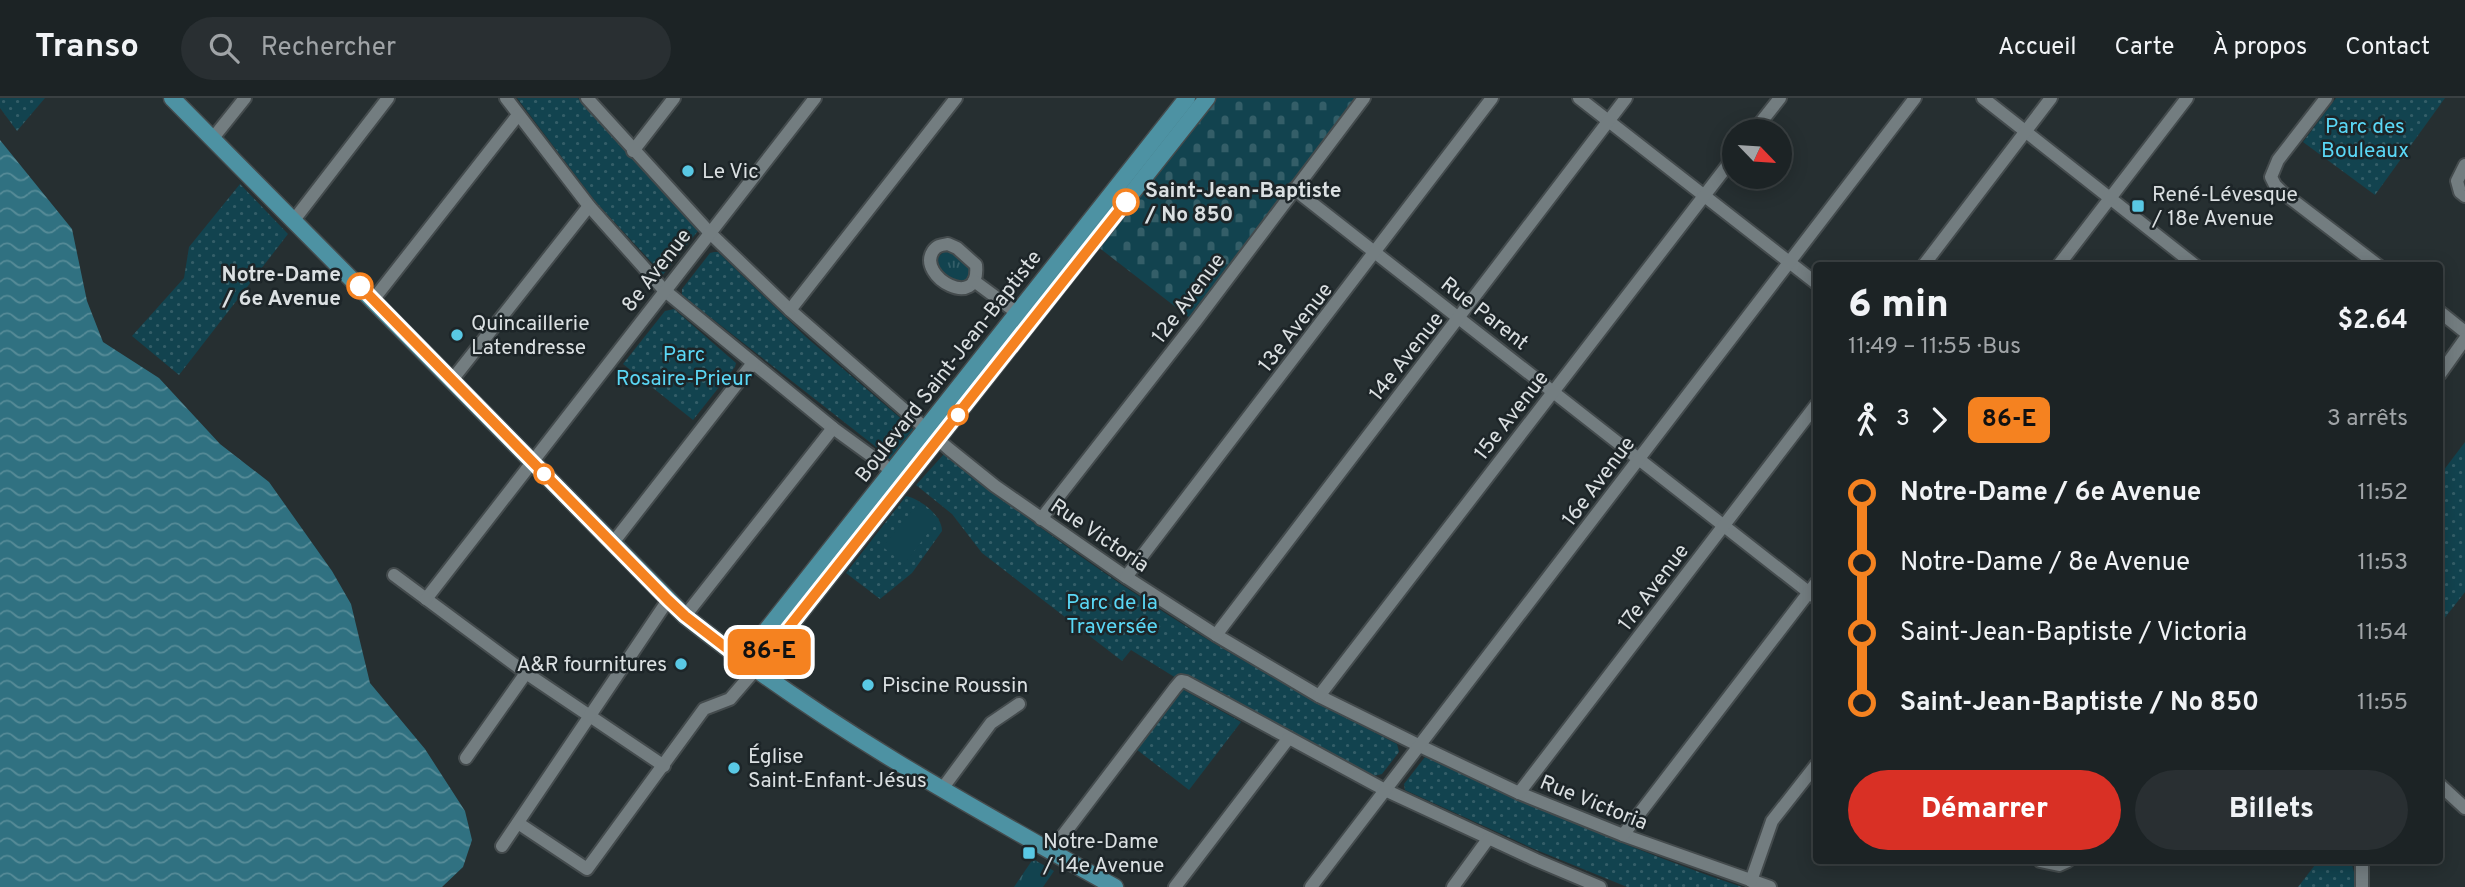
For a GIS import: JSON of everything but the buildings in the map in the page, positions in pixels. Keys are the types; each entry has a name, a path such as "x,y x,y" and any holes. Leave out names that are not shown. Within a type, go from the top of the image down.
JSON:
{"main road":[{"path":"172,98 685,616 749,665 942,789 1115,887"},
{"name":"Boulevard Saint-Jean-Baptiste","path":"749,665 834,558 906,481 932,435 1064,267 1187,98"},
{"name":"Boulevard Saint-Jean-Baptiste","path":"1064,267 1207,98"},
{"name":"Boulevard Saint-Jean-Baptiste","path":"834,558 892,471 932,435"}],"street":[{"path":"213,138 245,98"},
{"path":"294,220 388,98"},
{"path":"506,98 589,206 664,290 833,428 906,481"},
{"name":"Rue Victoria","path":"587,98 710,233 790,310 932,435 995,486 1126,577 1216,635 1319,696 1420,746 1520,793 1623,835 1770,887"},
{"path":"633,151 674,98"},
{"name":"8e Avenue","path":"426,599 815,98"},
{"path":"790,310 956,98"},
{"name":"12e Avenue","path":"1041,519 1364,98"},
{"name":"13e Avenue","path":"1126,577 1492,98"},
{"path":"1579,98 1813,281"},
{"name":"14e Avenue","path":"1216,635 1626,98"},
{"path":"1763,119 1780,98"},
{"name":"16e Avenue","path":"1311,887 1915,98"},
{"path":"1983,98 2191,262"},
{"path":"1926,262 2051,98"},
{"path":"2062,262 2187,98"},
{"path":"2326,98 2278,160 2271,177 2282,192 2374,262"},
{"path":"373,300 518,115"},
{"path":"2465,165 2457,181 2460,192 2465,196"},
{"name":"15e Avenue","path":"1319,696 1722,173"},
{"name":"Rue Parent","path":"1294,190 1460,317 1724,526 1813,590"},
{"path":"452,380 589,206"},
{"path":"974,281 1024,318"},
{"path":"2443,314 2465,332"},
{"path":"2443,370 2465,339"},
{"path":"612,544 753,363"},
{"name":"17e Avenue","path":"1520,793 1813,409"},
{"path":"685,616 833,428"},
{"path":"394,575 526,673 663,766"},
{"path":"1623,835 1813,592"},
{"path":"502,846 668,600"},
{"name":"Boulevard Saint-Jean-Baptiste","path":"518,822 587,869 704,709 730,699 739,691 749,665"},
{"path":"466,758 526,673"},
{"path":"1051,851 1181,681 1190,683 1385,790 1592,886"},
{"path":"942,789 991,723 1019,704"},
{"path":"1175,887 1288,739"},
{"path":"1751,881 1772,821 1813,769"},
{"path":"2443,788 2465,808"},
{"path":"1453,887 1488,839"},
{"path":"2362,864 2362,887"}],"green space":[{"path":"0,98 45,98 17,131 0,108"},
{"path":"517,98 578,98 698,231 661,277 654,265 595,201"},
{"path":"1207,98 1364,98 1195,322 1093,243"},
{"name":"Parc des Bouleaux","path":"2336,98 2445,98 2375,195 2303,142"},
{"path":"240,184 288,234 179,375 132,336 184,278 189,247"},
{"path":"945,251 957,255 966,264 970,271 967,280 957,280 943,271 938,257"},
{"path":"718,252 806,337 912,428 914,431 893,459 887,462 876,447 682,295 682,289 710,253"},
{"name":"Parc Rosaire-Prieur","path":"674,309 736,363 693,420 623,364 665,311"},
{"path":"2465,442 2465,592 2443,620 2443,471"},
{"name":"Parc de la Traversée","path":"944,454 1066,546 1160,610 1268,675 1397,744 1399,752 1382,774 1374,776 1187,675 1176,678 1131,650 1122,661 982,553 952,514 916,485"},
{"path":"906,496 918,500 929,509 938,519 942,531 912,573 880,599 846,573"},
{"path":"919,502 939,519 904,564 883,547"},
{"path":"1182,689 1241,722 1189,790 1136,749"},
{"path":"1425,757 1621,842 1742,887 1627,887 1534,849 1405,790 1404,784"},
{"path":"1033,859 1054,871 1043,887 1014,887"},
{"path":"2316,864 2352,864 2354,887 2298,887"}],"water":[{"path":"0,140 72,229 87,301 103,342 159,378 220,444 269,482 332,571 351,604 370,683 425,749 465,811 472,840 463,867 442,887 0,887"}],"bus line":[{"name":"86-E","path":"360,286 668,600 755,670 1126,202"}],"place":[{"name":"Le Vic","path":"688,171"},
{"name":"Saint-Jean-Baptiste / No 850","path":"1126,202"},
{"name":"René-Lévesque / 18e Avenue","path":"2138,206"},
{"name":"Notre-Dame / 6e Avenue","path":"360,286"},
{"name":"Quincaillerie Latendresse","path":"457,335"},
{"name":"A&R fournitures","path":"681,664"},
{"name":"Piscine Roussin","path":"868,685"},
{"name":"Église Saint-Enfant-Jésus","path":"734,768"},
{"name":"Notre-Dame / 14e Avenue","path":"1029,853"}]}
